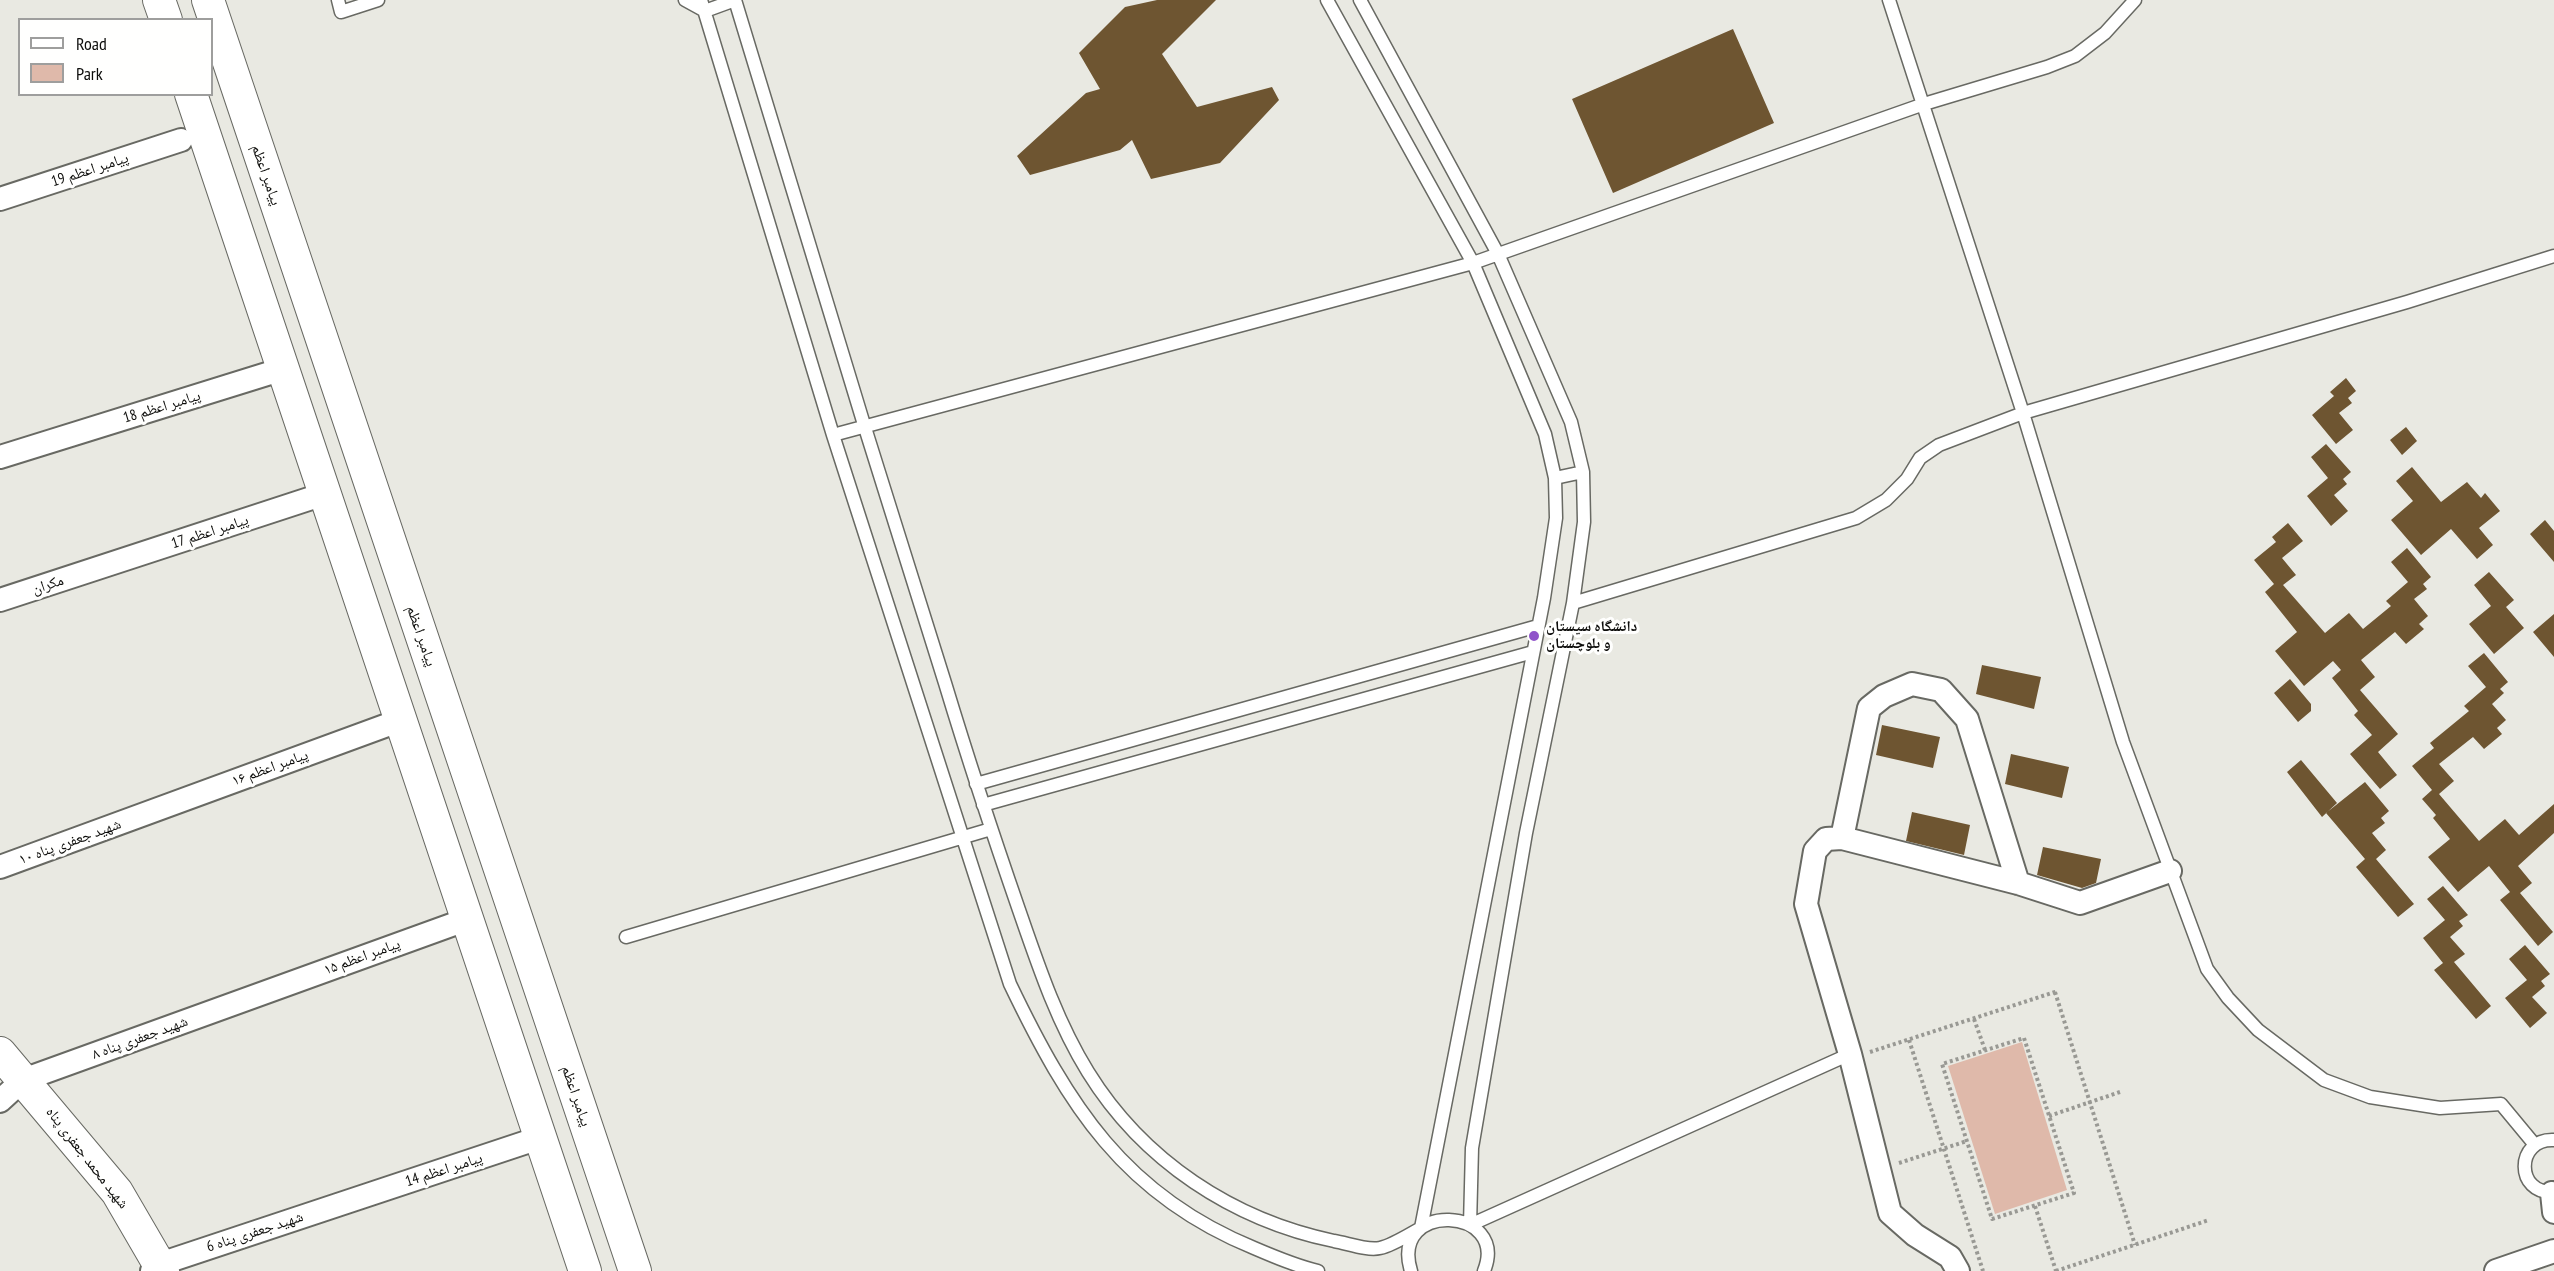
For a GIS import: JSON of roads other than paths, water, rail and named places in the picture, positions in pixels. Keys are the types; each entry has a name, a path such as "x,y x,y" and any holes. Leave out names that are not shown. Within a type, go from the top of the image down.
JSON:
{"main road":[{"path":"159,0 165,18"},
{"name":"پیامبر اعظم","path":"208,0 211,18"},
{"name":"پیامبر اعظم","path":"214,31 635,1271"},
{"path":"192,96 585,1271"},
{"name":"شهید محمد جعفری پناه","path":"0,1053 117,1192 158,1269"}],"street":[{"name":"پیامبر اعظم 19","path":"0,199 181,140"},
{"name":"پیامبر اعظم 18","path":"0,457 283,369"},
{"name":"پیامبر اعظم 17","path":"95,569 324,494"},
{"name":"مکران","path":"0,600 95,569"},
{"path":"1842,838 1869,708 1884,696 1912,684 1941,690 1967,719 2018,883"},
{"name":"پیامبر اعظم ۱۶","path":"140,816 401,720"},
{"name":"شهید جعفری پناه ۱۰","path":"0,867 140,816"},
{"path":"1958,1271 1950,1257 1915,1235 1890,1213 1850,1056 1806,904 1815,851 1826,839 1842,838 2018,883 2080,903 2170,871"},
{"name":"پیامبر اعظم ۱۵","path":"256,996 468,919"},
{"name":"شهید جعفری پناه ۸","path":"23,1080 256,996"},
{"path":"0,1101 23,1080"},
{"name":"پیامبر اعظم 14","path":"350,1201 539,1138"},
{"name":"شهید جعفری پناه 6","path":"158,1269 350,1201"},
{"path":"2496,1271 2554,1251"}],"lane":[{"path":"338,0 341,12 378,0"},
{"path":"685,0 703,6 735,0 864,426 976,784 1044,980 1062,1024 1089,1073 1133,1132 1165,1163 1209,1192 1258,1216 1310,1236 1378,1249 1432,1221 1445,1218 1458,1219 1470,1225 1485,1244 1487,1255 1484,1271"},
{"path":"1327,0 1473,263 1545,434 1555,478 1556,518 1538,626 1421,1228 1413,1238 1409,1251 1411,1271"},
{"path":"1359,0 1498,254 1571,422 1583,472 1584,522 1573,603 1526,832 1472,1148 1470,1225"},
{"path":"1889,0 2023,413 2123,742 2207,969 2228,998 2258,1029 2324,1080 2370,1096 2440,1108 2501,1104 2535,1145"},
{"path":"833,435 1473,263 1924,104 2047,67 2075,56 2105,33 2135,0"},
{"path":"703,6 833,435 1015,994 1065,1088 1113,1154 1145,1185 1192,1219 1239,1242 1301,1267 1318,1271"},
{"path":"1573,603 1856,518 1886,500 1907,479 1920,458 1940,445 2023,413 2407,302 2554,256"},
{"path":"1555,478 1583,472"},
{"path":"976,784 1538,626"},
{"path":"983,805 1533,652"},
{"path":"626,937 991,829"},
{"path":"1470,1225 1850,1056"},
{"path":"2553,1199 2535,1189 2525,1175 2525,1158 2535,1145 2554,1140"}],"place":[{"name":"دانشگاه سیستان و بلوچستان","path":"1534,636"}]}
